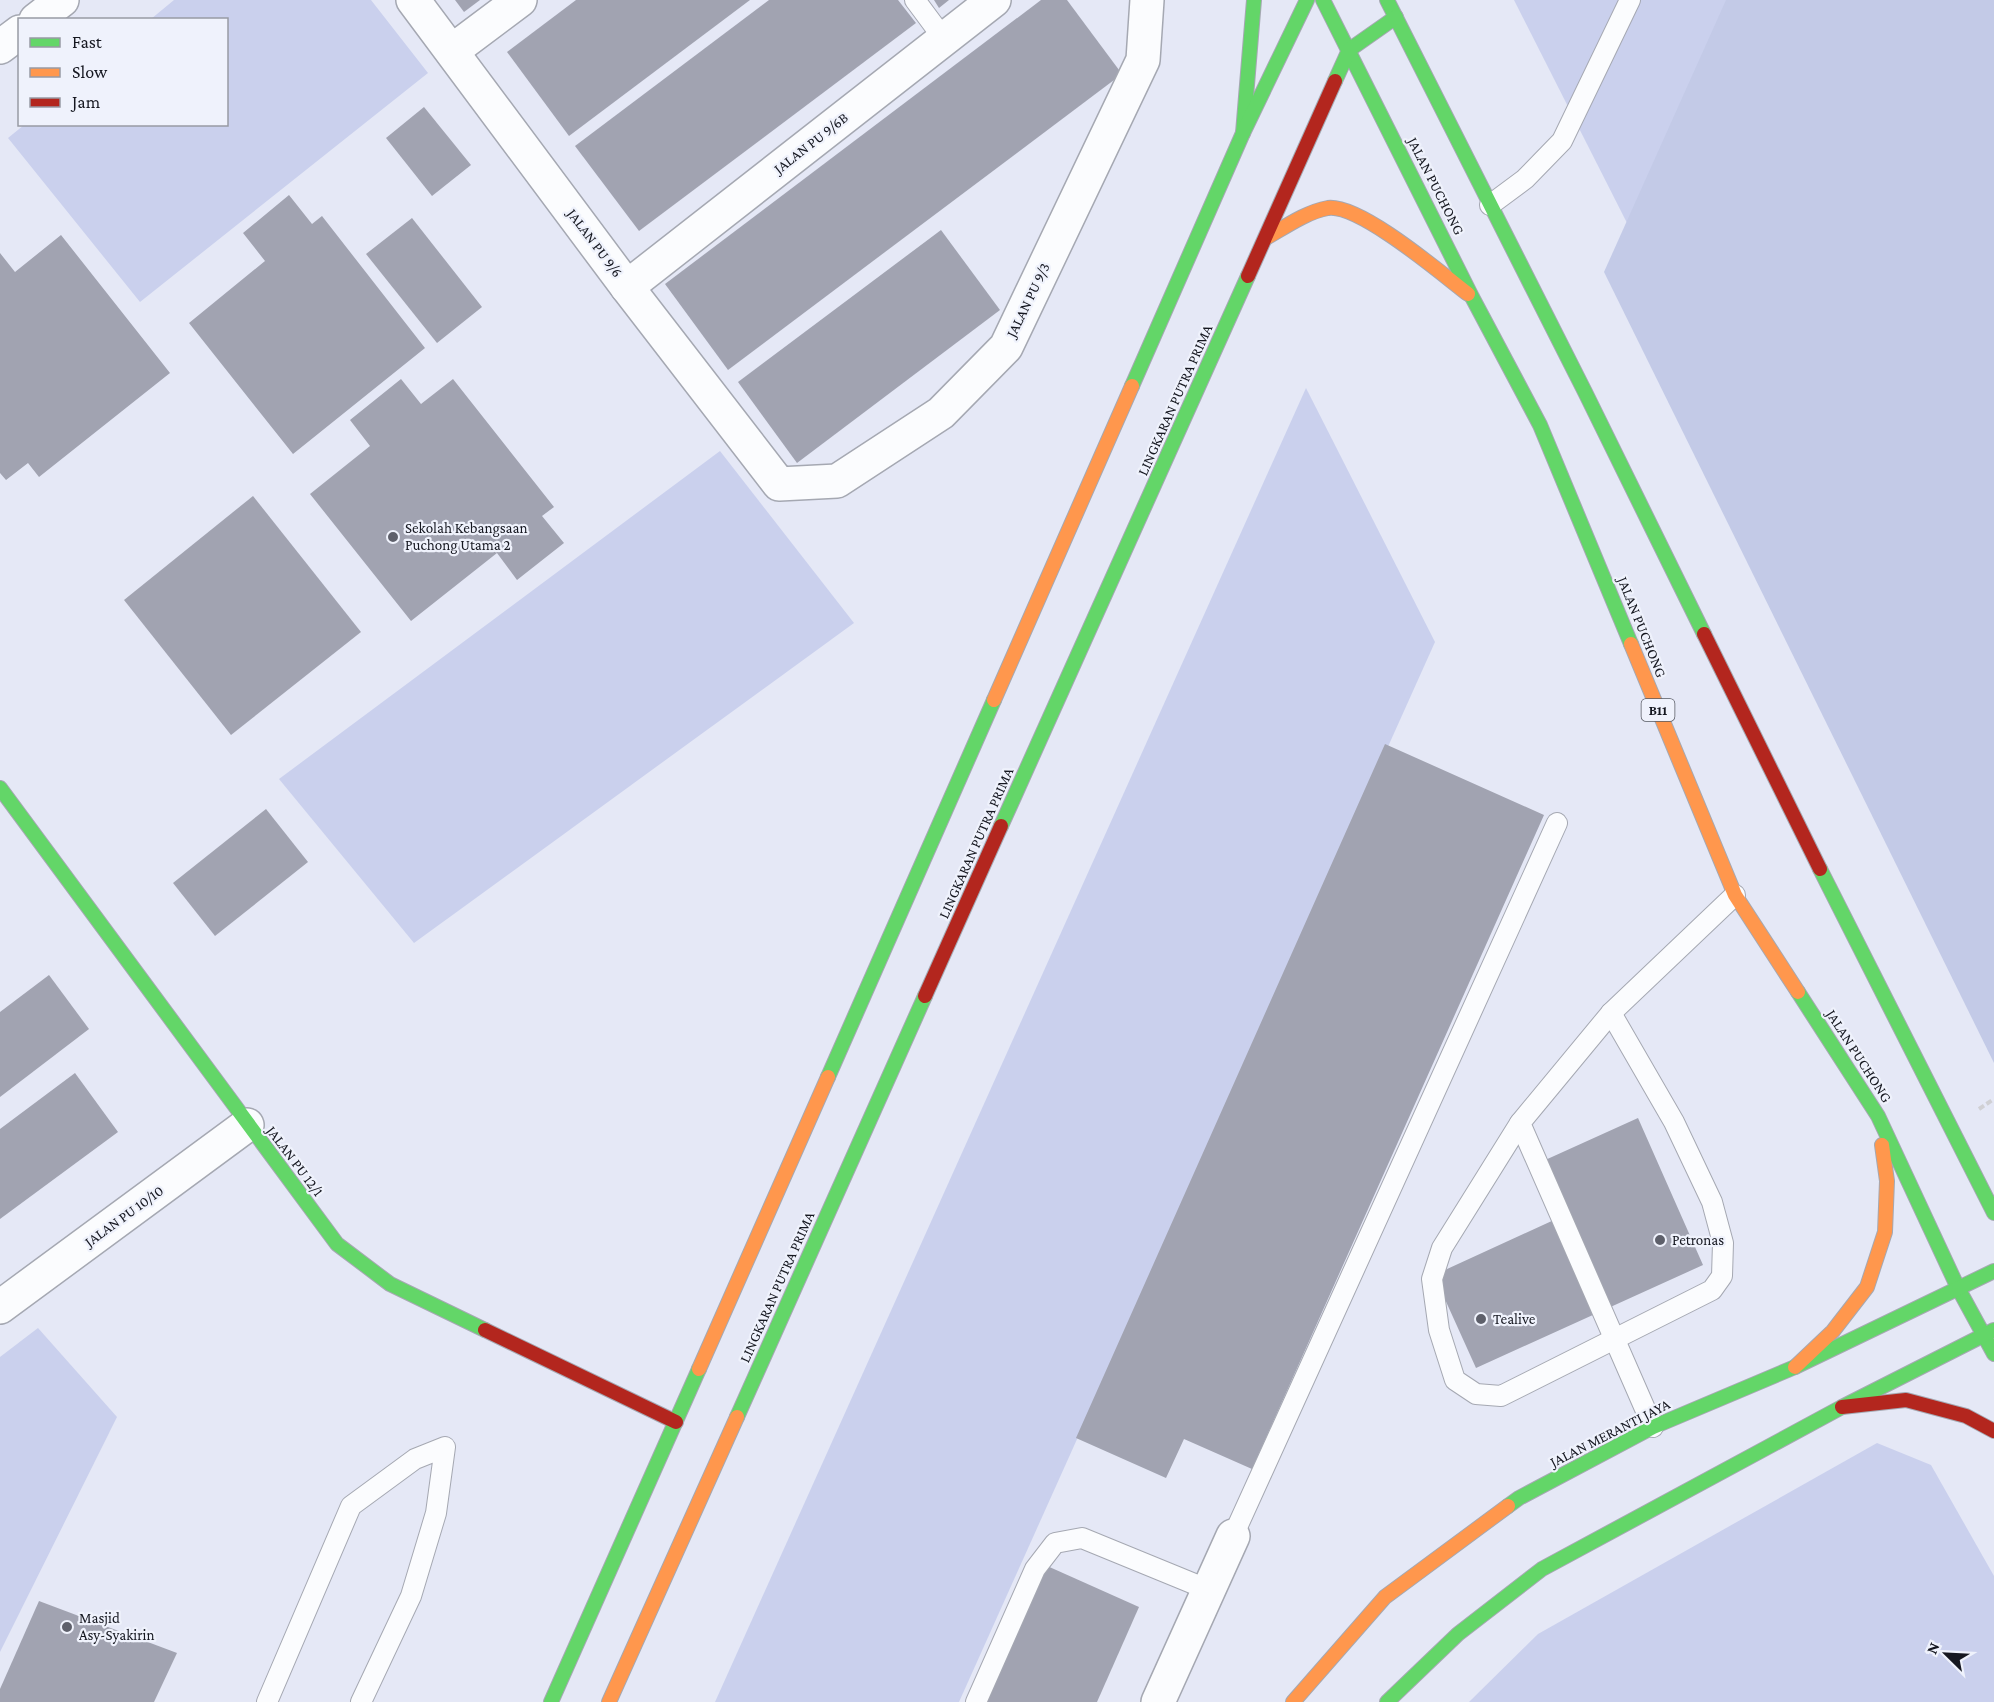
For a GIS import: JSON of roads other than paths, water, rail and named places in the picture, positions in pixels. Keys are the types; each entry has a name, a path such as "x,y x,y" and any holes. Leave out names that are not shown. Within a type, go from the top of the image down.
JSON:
{"main road":[{"path":"1242,133 1254,0"},
{"path":"551,1702 1242,133 1307,0"},
{"name":"JALAN PUCHONG","path":"1323,0 1472,297 1540,425 1735,895 1878,1116 1958,1288 1989,1333 1994,1354"},
{"path":"1387,0 1586,392 1761,751 1994,1213"},
{"path":"1349,50 1396,17"},
{"name":"LINGKARAN PUTRA PRIMA","path":"609,1702 1349,50"},
{"path":"1266,238 1318,212 1337,208 1360,217 1472,297"},
{"name":"JALAN PU 12/1","path":"0,788 337,1244 390,1284 676,1422"},
{"path":"1794,1367 1833,1331 1867,1287 1885,1232 1887,1181 1878,1116"},
{"name":"JALAN MERANTI JAYA","path":"1293,1702 1385,1596 1519,1498 1653,1427 1794,1367 1994,1271"},
{"path":"1387,1702 1458,1634 1542,1569 1842,1407 1989,1333"},
{"path":"1842,1407 1906,1400 1966,1416 1994,1431"}],"street":[{"path":"39,18 62,0"},
{"name":"JALAN PU 9/6","path":"413,0 627,287 779,484"},
{"path":"452,51 520,0"},
{"name":"JALAN PU 9/6B","path":"627,287 994,0"},
{"name":"JALAN PU 9/3","path":"779,484 837,481 941,413 1006,346 1143,60 1147,0"},
{"path":"0,47 18,34"},
{"name":"JALAN PU 10/10","path":"0,1307 247,1125"},
{"path":"1158,1702 1233,1536"}],"lane":[{"path":"915,0 944,39"},
{"path":"1490,205 1526,178 1562,141 1630,0"},
{"path":"1233,1536 1557,823"},
{"path":"1611,1013 1674,1122 1712,1202 1723,1243 1722,1276 1712,1290 1501,1396 1476,1394 1455,1380 1439,1330 1432,1279 1442,1248 1520,1123 1611,1013 1735,895"},
{"path":"1520,1123 1653,1427"},
{"path":"267,1702 351,1506 415,1459 445,1447 436,1513 411,1596 362,1702"},
{"path":"976,1702 1035,1569 1055,1543 1082,1538 1209,1590"}],"place":[{"name":"Sekolah Kebangsaan Puchong Utama 2","path":"393,537"},
{"name":"Petronas","path":"1660,1240"},
{"name":"Tealive","path":"1481,1319"},
{"name":"Masjid Asy-Syakirin","path":"67,1627"}]}
